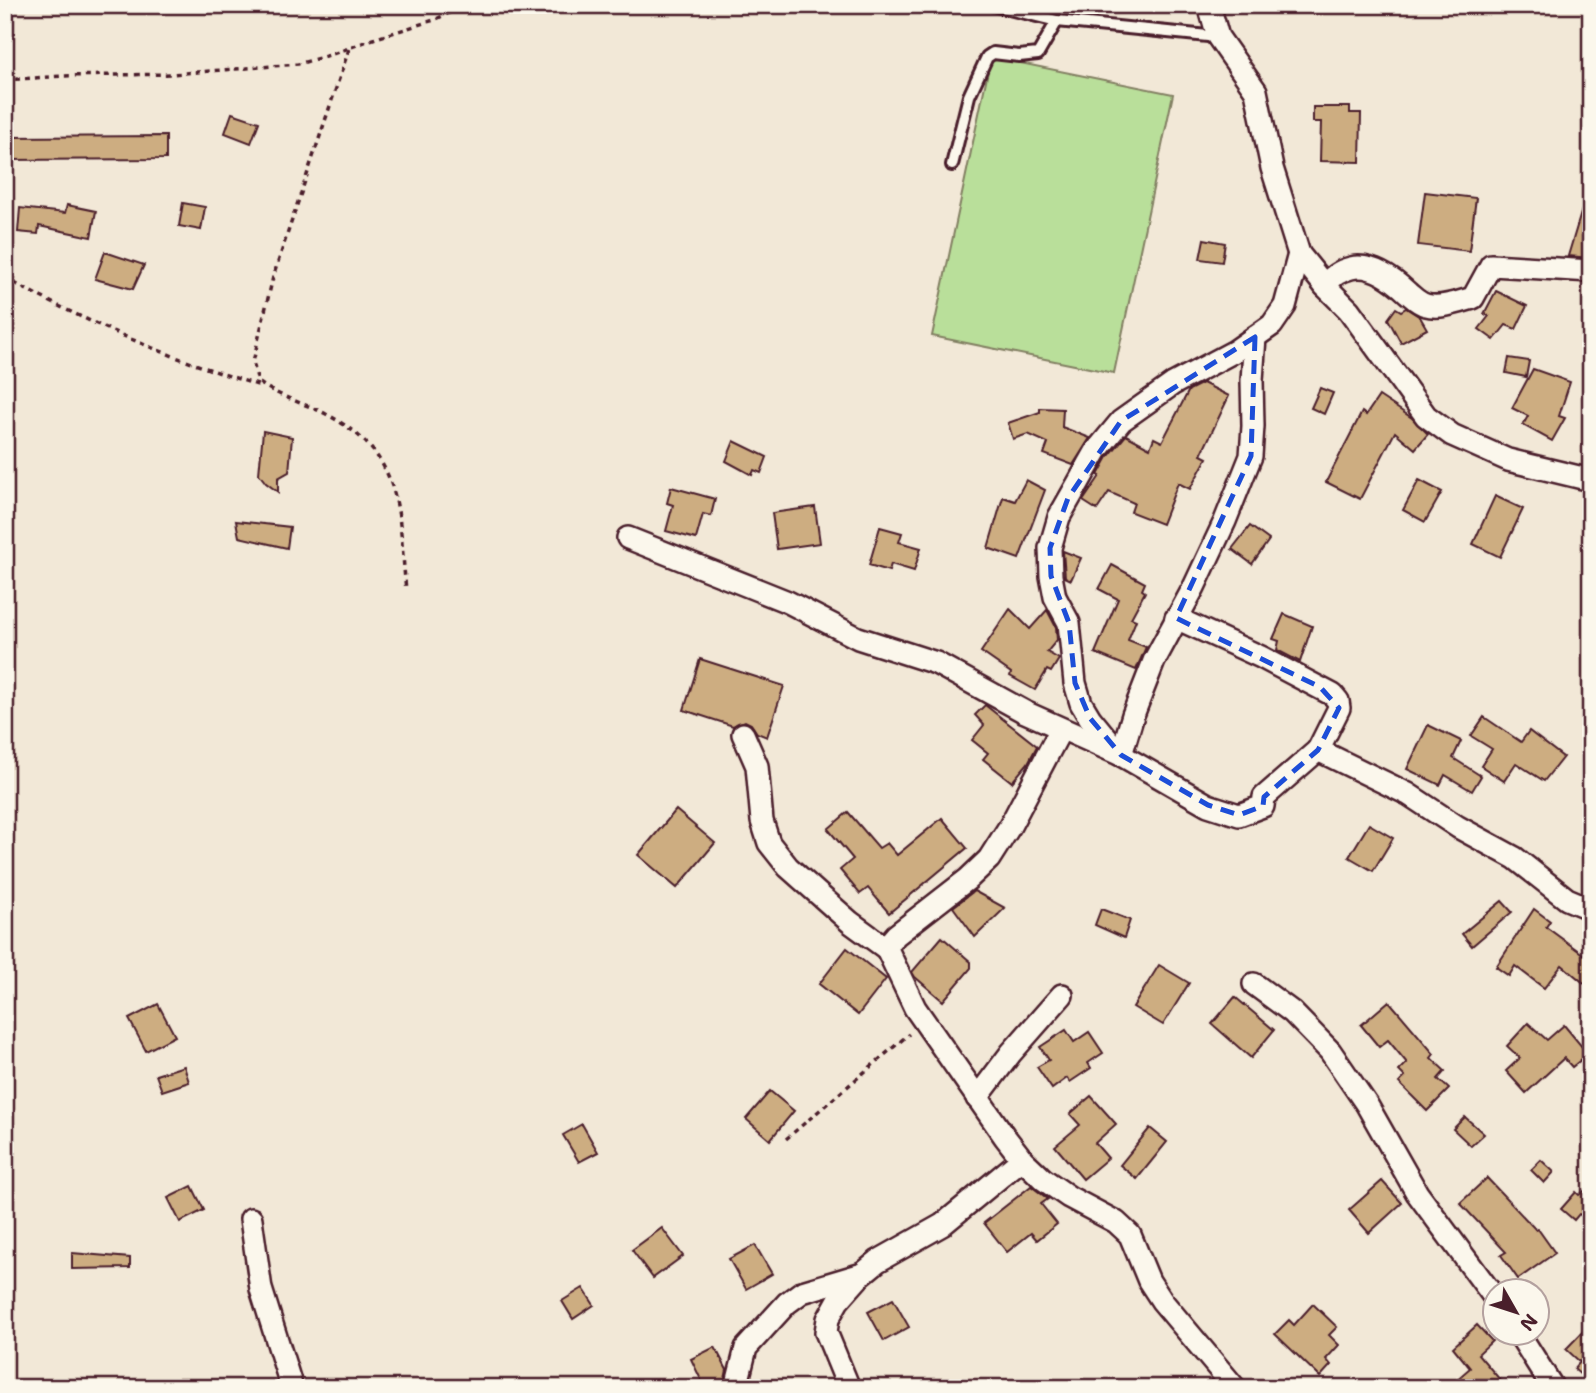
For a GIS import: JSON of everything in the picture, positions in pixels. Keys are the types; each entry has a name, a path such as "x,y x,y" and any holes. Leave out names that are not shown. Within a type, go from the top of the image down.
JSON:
{"street":[{"path":"1209,5 1217,37 1256,91 1272,168 1299,254 1349,310 1426,416 1452,435 1508,460 1591,480"},
{"path":"1121,755 1090,718 1081,703 1075,683 1069,623 1055,597 1051,576 1050,548 1056,526 1068,498 1097,450 1121,421 1173,384 1235,351 1272,325 1282,312 1299,254"},
{"path":"1325,286 1331,277 1338,273 1366,267 1395,281 1421,303 1440,306 1473,298 1491,265 1591,271"},
{"path":"1121,755 1154,661 1194,587 1251,456 1255,337"},
{"path":"628,538 788,602 858,638 936,663 1061,729 1121,755 1208,805 1239,815 1263,806 1264,797 1318,750 1339,708 1338,701 1333,695 1261,657 1176,618"},
{"path":"887,949 891,939 968,879 989,859 1010,826 1061,729"},
{"path":"743,734 757,766 762,821 769,843 789,867 831,905 887,949 915,1008 1022,1159 1043,1179 1069,1197 1116,1222 1130,1235 1149,1281 1162,1301 1235,1388"},
{"path":"1318,750 1408,794 1458,827 1515,858 1567,899 1591,909"},
{"path":"1254,984 1292,1012 1330,1051 1367,1105 1417,1193 1480,1278"},
{"path":"977,1098 1062,995"},
{"path":"849,1388 826,1332 831,1311 845,1291 893,1251 942,1225 1022,1159"},
{"path":"251,1219 261,1289 292,1388"},
{"path":"736,1388 746,1348 787,1303 802,1292 861,1275"},
{"path":"1528,1348 1553,1388"}],"lane":[{"path":"993,5 1058,22 1217,37"},
{"path":"952,165 969,96 987,57 993,53 1040,53 1058,22"}],"path":[{"path":"5,80 172,74 298,64 434,20 466,5"},
{"path":"349,49 288,230 262,317 253,362 258,382 325,414 362,436 382,460 393,486 406,590"},
{"path":"5,278 69,313 144,345 210,370 266,387"},
{"path":"786,1139 924,1022"}],"highlighted area":[{"path":"1255,337 1251,456 1176,618 1320,687 1339,708 1318,750 1264,797 1263,806 1239,815 1208,805 1121,755 1090,718 1075,683 1069,623 1051,576 1050,548 1068,498 1121,421"}],"green space":[{"path":"991,57 1173,94 1114,373 932,336"}],"building":[{"path":"1313,107 1350,107 1350,113 1361,113 1360,162 1320,161 1321,122 1313,122"},
{"path":"232,113 259,122 251,143 225,133"},
{"path":"166,136 166,159 5,160 5,137"},
{"path":"1425,192 1476,198 1469,251 1418,245"},
{"path":"1587,193 1591,194 1591,258 1568,256"},
{"path":"183,203 205,207 201,230 179,226"},
{"path":"67,205 96,211 91,237 39,226 38,234 18,232 20,208 65,213"},
{"path":"1204,239 1225,243 1222,262 1200,259"},
{"path":"105,252 144,265 133,289 95,279"},
{"path":"1496,291 1527,306 1516,329 1506,325 1494,340 1479,329 1489,316 1484,314"},
{"path":"1396,308 1401,311 1406,308 1420,317 1427,329 1401,343 1388,319"},
{"path":"1509,358 1529,361 1526,377 1506,373"},
{"path":"1533,369 1570,382 1559,416 1565,418 1552,441 1523,425 1528,416 1512,408"},
{"path":"1203,383 1229,396 1201,455 1207,458 1190,489 1178,483 1162,524 1131,512 1134,503 1109,492 1097,510 1083,501 1100,476 1098,475 1108,457 1126,435 1150,448 1154,438 1162,442 1189,390"},
{"path":"1320,388 1333,393 1324,414 1311,408"},
{"path":"1379,396 1412,418 1428,434 1415,449 1395,432 1360,499 1326,482 1362,412 1366,415"},
{"path":"1040,408 1063,409 1062,427 1090,438 1073,465 1044,454 1048,443 1028,434 1013,439 1008,423 1040,412"},
{"path":"263,431 292,437 289,472 278,478 278,492 259,474"},
{"path":"734,441 767,457 761,473 754,470 752,475 726,461"},
{"path":"1026,480 1045,490 1019,559 988,548 1003,497 1015,501"},
{"path":"1419,480 1442,492 1425,522 1403,510"},
{"path":"671,487 715,499 711,516 703,514 696,539 666,531 673,505 667,503"},
{"path":"1495,496 1523,509 1500,557 1473,544"},
{"path":"815,507 820,543 777,549 772,513"},
{"path":"236,521 290,527 287,548 239,537"},
{"path":"1250,526 1269,540 1252,564 1232,549"},
{"path":"880,527 902,533 899,542 921,548 914,571 891,564 889,571 869,565"},
{"path":"1063,551 1081,558 1071,580 1065,577"},
{"path":"1112,565 1145,583 1142,590 1145,592 1131,618 1136,620 1128,640 1146,647 1136,670 1095,653 1118,599 1099,589"},
{"path":"1010,609 1030,629 1047,610 1056,627 1057,640 1047,652 1059,659 1051,672 1047,670 1035,690 1010,676 1011,673 981,652"},
{"path":"1284,614 1312,626 1300,662 1277,650 1279,641 1273,639"},
{"path":"700,659 784,686 767,737 757,733 751,724 745,721 733,726 684,710"},
{"path":"985,705 1037,746 1028,763 1012,782 983,759 988,753 972,740 984,725 975,715"},
{"path":"1484,717 1521,742 1529,731 1563,757 1544,781 1516,763 1504,781 1481,766 1492,749 1471,736"},
{"path":"1428,725 1461,741 1453,758 1481,776 1472,791 1445,775 1440,785 1407,769"},
{"path":"676,810 715,843 677,888 638,855"},
{"path":"848,812 879,848 887,843 897,855 942,818 967,848 889,913 868,888 860,894 840,870 853,859 828,829"},
{"path":"1369,824 1393,838 1373,871 1349,857"},
{"path":"974,891 1005,908 975,937 953,907"},
{"path":"1502,901 1512,912 1472,946 1462,934"},
{"path":"1101,909 1130,920 1124,938 1095,925"},
{"path":"1534,909 1550,921 1546,927 1591,960 1591,989 1562,965 1544,988 1515,966 1509,976 1496,967"},
{"path":"942,937 971,962 971,968 943,1001 912,972"},
{"path":"847,948 886,979 858,1015 819,984"},
{"path":"1159,965 1189,983 1163,1025 1133,1007"},
{"path":"1235,997 1274,1030 1251,1058 1212,1024"},
{"path":"1389,1001 1434,1054 1431,1058 1445,1071 1438,1079 1449,1089 1427,1111 1399,1083 1405,1077 1399,1071 1407,1063 1388,1040 1379,1047 1361,1025"},
{"path":"158,1004 175,1036 146,1051 129,1019"},
{"path":"1528,1023 1547,1040 1564,1025 1588,1054 1572,1067 1564,1058 1526,1093 1506,1071 1520,1058 1507,1046"},
{"path":"1066,1030 1074,1042 1089,1032 1103,1053 1088,1063 1091,1068 1070,1082 1067,1078 1052,1089 1037,1067 1049,1060 1040,1047"},
{"path":"184,1066 189,1082 162,1091 156,1075"},
{"path":"770,1091 794,1111 770,1140 746,1119"},
{"path":"1091,1096 1116,1124 1095,1143 1108,1158 1083,1179 1055,1146 1080,1125 1070,1114"},
{"path":"1465,1117 1484,1134 1471,1146 1453,1129"},
{"path":"582,1124 598,1152 579,1162 563,1135"},
{"path":"1150,1128 1167,1142 1137,1179 1120,1165"},
{"path":"1541,1160 1554,1172 1544,1183 1531,1170"},
{"path":"1487,1178 1536,1230 1538,1229 1555,1253 1517,1278 1501,1255 1506,1252 1460,1203"},
{"path":"1382,1181 1402,1203 1369,1233 1349,1210"},
{"path":"192,1186 204,1210 180,1222 168,1198"},
{"path":"1031,1186 1048,1199 1041,1204 1057,1224 1037,1240 1031,1233 1007,1252 984,1223"},
{"path":"1591,1186 1591,1222 1579,1214 1574,1220 1561,1209 1576,1192 1579,1195"},
{"path":"662,1228 683,1256 653,1278 632,1250"},
{"path":"755,1245 772,1274 746,1289 729,1259"},
{"path":"72,1253 130,1258 130,1268 72,1269"},
{"path":"583,1288 594,1305 573,1319 562,1301"},
{"path":"893,1299 909,1327 884,1341 868,1312"},
{"path":"1313,1304 1337,1327 1329,1335 1339,1345 1326,1359 1331,1365 1320,1377 1275,1334 1289,1320 1294,1325"},
{"path":"1591,1323 1591,1384 1574,1369 1580,1362 1566,1349"},
{"path":"1477,1325 1480,1328 1480,1348 1484,1348 1478,1354 1507,1388 1447,1388 1470,1368 1453,1347"},
{"path":"715,1347 727,1370 723,1388 705,1388 691,1359"}]}
